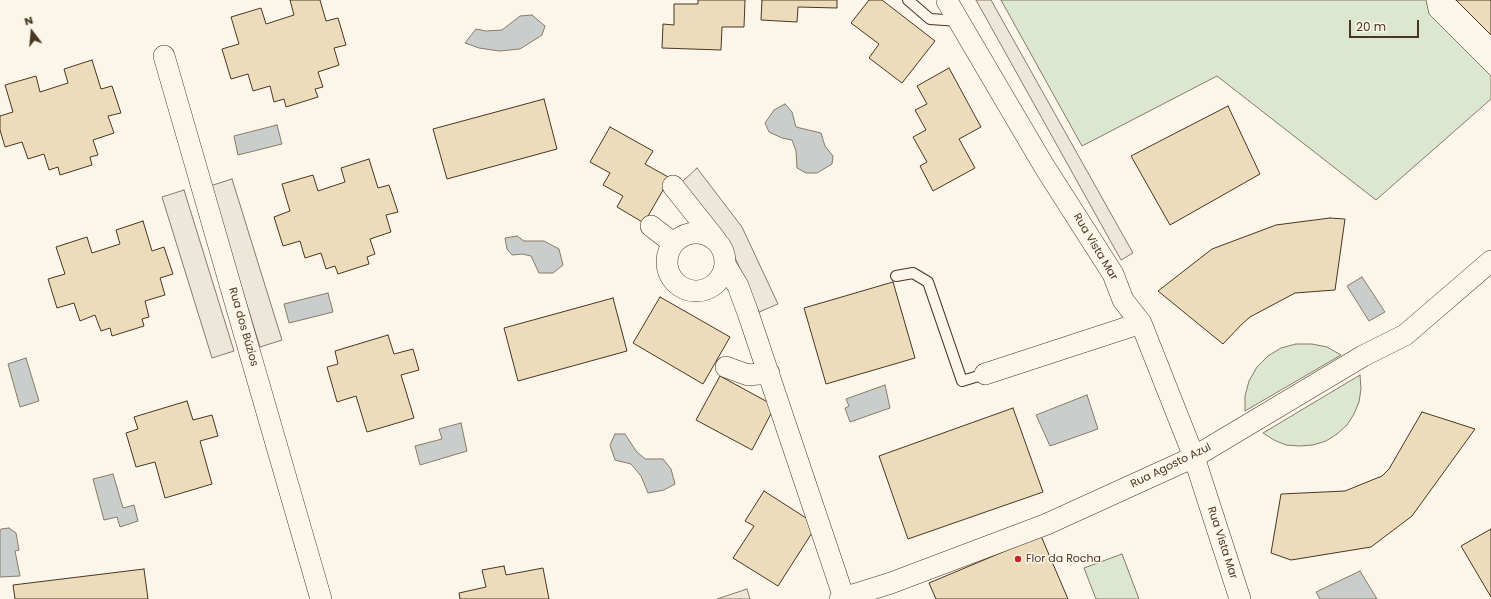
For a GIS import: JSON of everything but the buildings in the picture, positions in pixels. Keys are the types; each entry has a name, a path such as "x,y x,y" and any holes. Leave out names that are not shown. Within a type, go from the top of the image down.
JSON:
{"street":[{"name":"Rua Vista Mar","path":"947,0 1044,166 1113,274 1123,300 1141,323 1194,457 1240,599"},
{"name":"Rua dos Búzios","path":"164,56 321,599"},
{"path":"673,186 718,242 724,250 726,260 725,270 720,279 713,286 704,291 686,290 677,285 671,278 667,260 673,243 690,233 700,232 710,235 718,242"},
{"path":"651,226 673,243"},
{"name":"Rua Agosto Azul","path":"841,592 894,591 1047,524 1194,457 1363,356 1405,335 1491,262"},
{"path":"726,266 738,286 769,373 841,592"},
{"path":"985,374 1141,323"},
{"path":"726,366 748,375 769,373"}],"lane":[{"path":"908,0 930,19 959,20"},
{"path":"896,276 913,273 928,282 962,381 985,374"}],"green space":[{"path":"1001,0 1426,0 1429,14 1491,76 1491,99 1376,200 1217,76 1082,146"},
{"path":"1296,344 1312,344 1327,347 1341,355 1245,411 1245,396 1249,381 1257,367 1268,356 1281,348"},
{"path":"1360,375 1361,389 1359,402 1354,414 1347,425 1326,441 1313,445 1286,445 1263,433"},
{"path":"1122,554 1139,599 1096,599 1084,568"}],"shaded area":[{"path":"976,0 991,0 1133,253 1121,260"},
{"path":"532,15 545,26 542,35 520,49 499,51 479,48 465,43 476,29 486,31 502,30 520,16"},
{"path":"785,104 792,112 796,127 821,133 825,146 833,156 832,164 817,173 806,173 797,168 796,151 792,140 782,138 769,132 765,123 774,110"},
{"path":"277,125 282,144 238,155 234,136"},
{"path":"697,168 742,227 778,304 759,312 726,237 682,182"},
{"path":"232,179 282,340 260,347 210,186"},
{"path":"184,190 234,351 212,358 162,197"},
{"path":"517,236 524,241 544,241 559,249 563,265 553,273 539,273 531,256 522,254 512,255 507,249 505,238"},
{"path":"1362,277 1385,312 1369,321 1347,286"},
{"path":"328,293 333,312 289,323 284,304"},
{"path":"26,358 39,401 20,407 8,364"},
{"path":"885,385 890,408 850,422 845,408 849,406 846,399"},
{"path":"1087,395 1098,429 1050,446 1036,415"},
{"path":"461,423 467,451 420,465 415,446 442,439 439,429"},
{"path":"615,434 625,434 636,451 645,459 663,459 671,469 675,484 664,490 648,493 641,476 631,464 615,460 610,445"},
{"path":"113,474 123,508 134,505 138,521 120,527 117,517 104,520 93,479"},
{"path":"9,528 16,533 19,550 15,551 20,576 0,577 0,531 1,529"},
{"path":"1360,571 1377,599 1320,599 1316,592"},
{"path":"747,589 750,599 717,599"}],"place":[{"name":"Flor da Rocha","path":"1018,559"}]}
